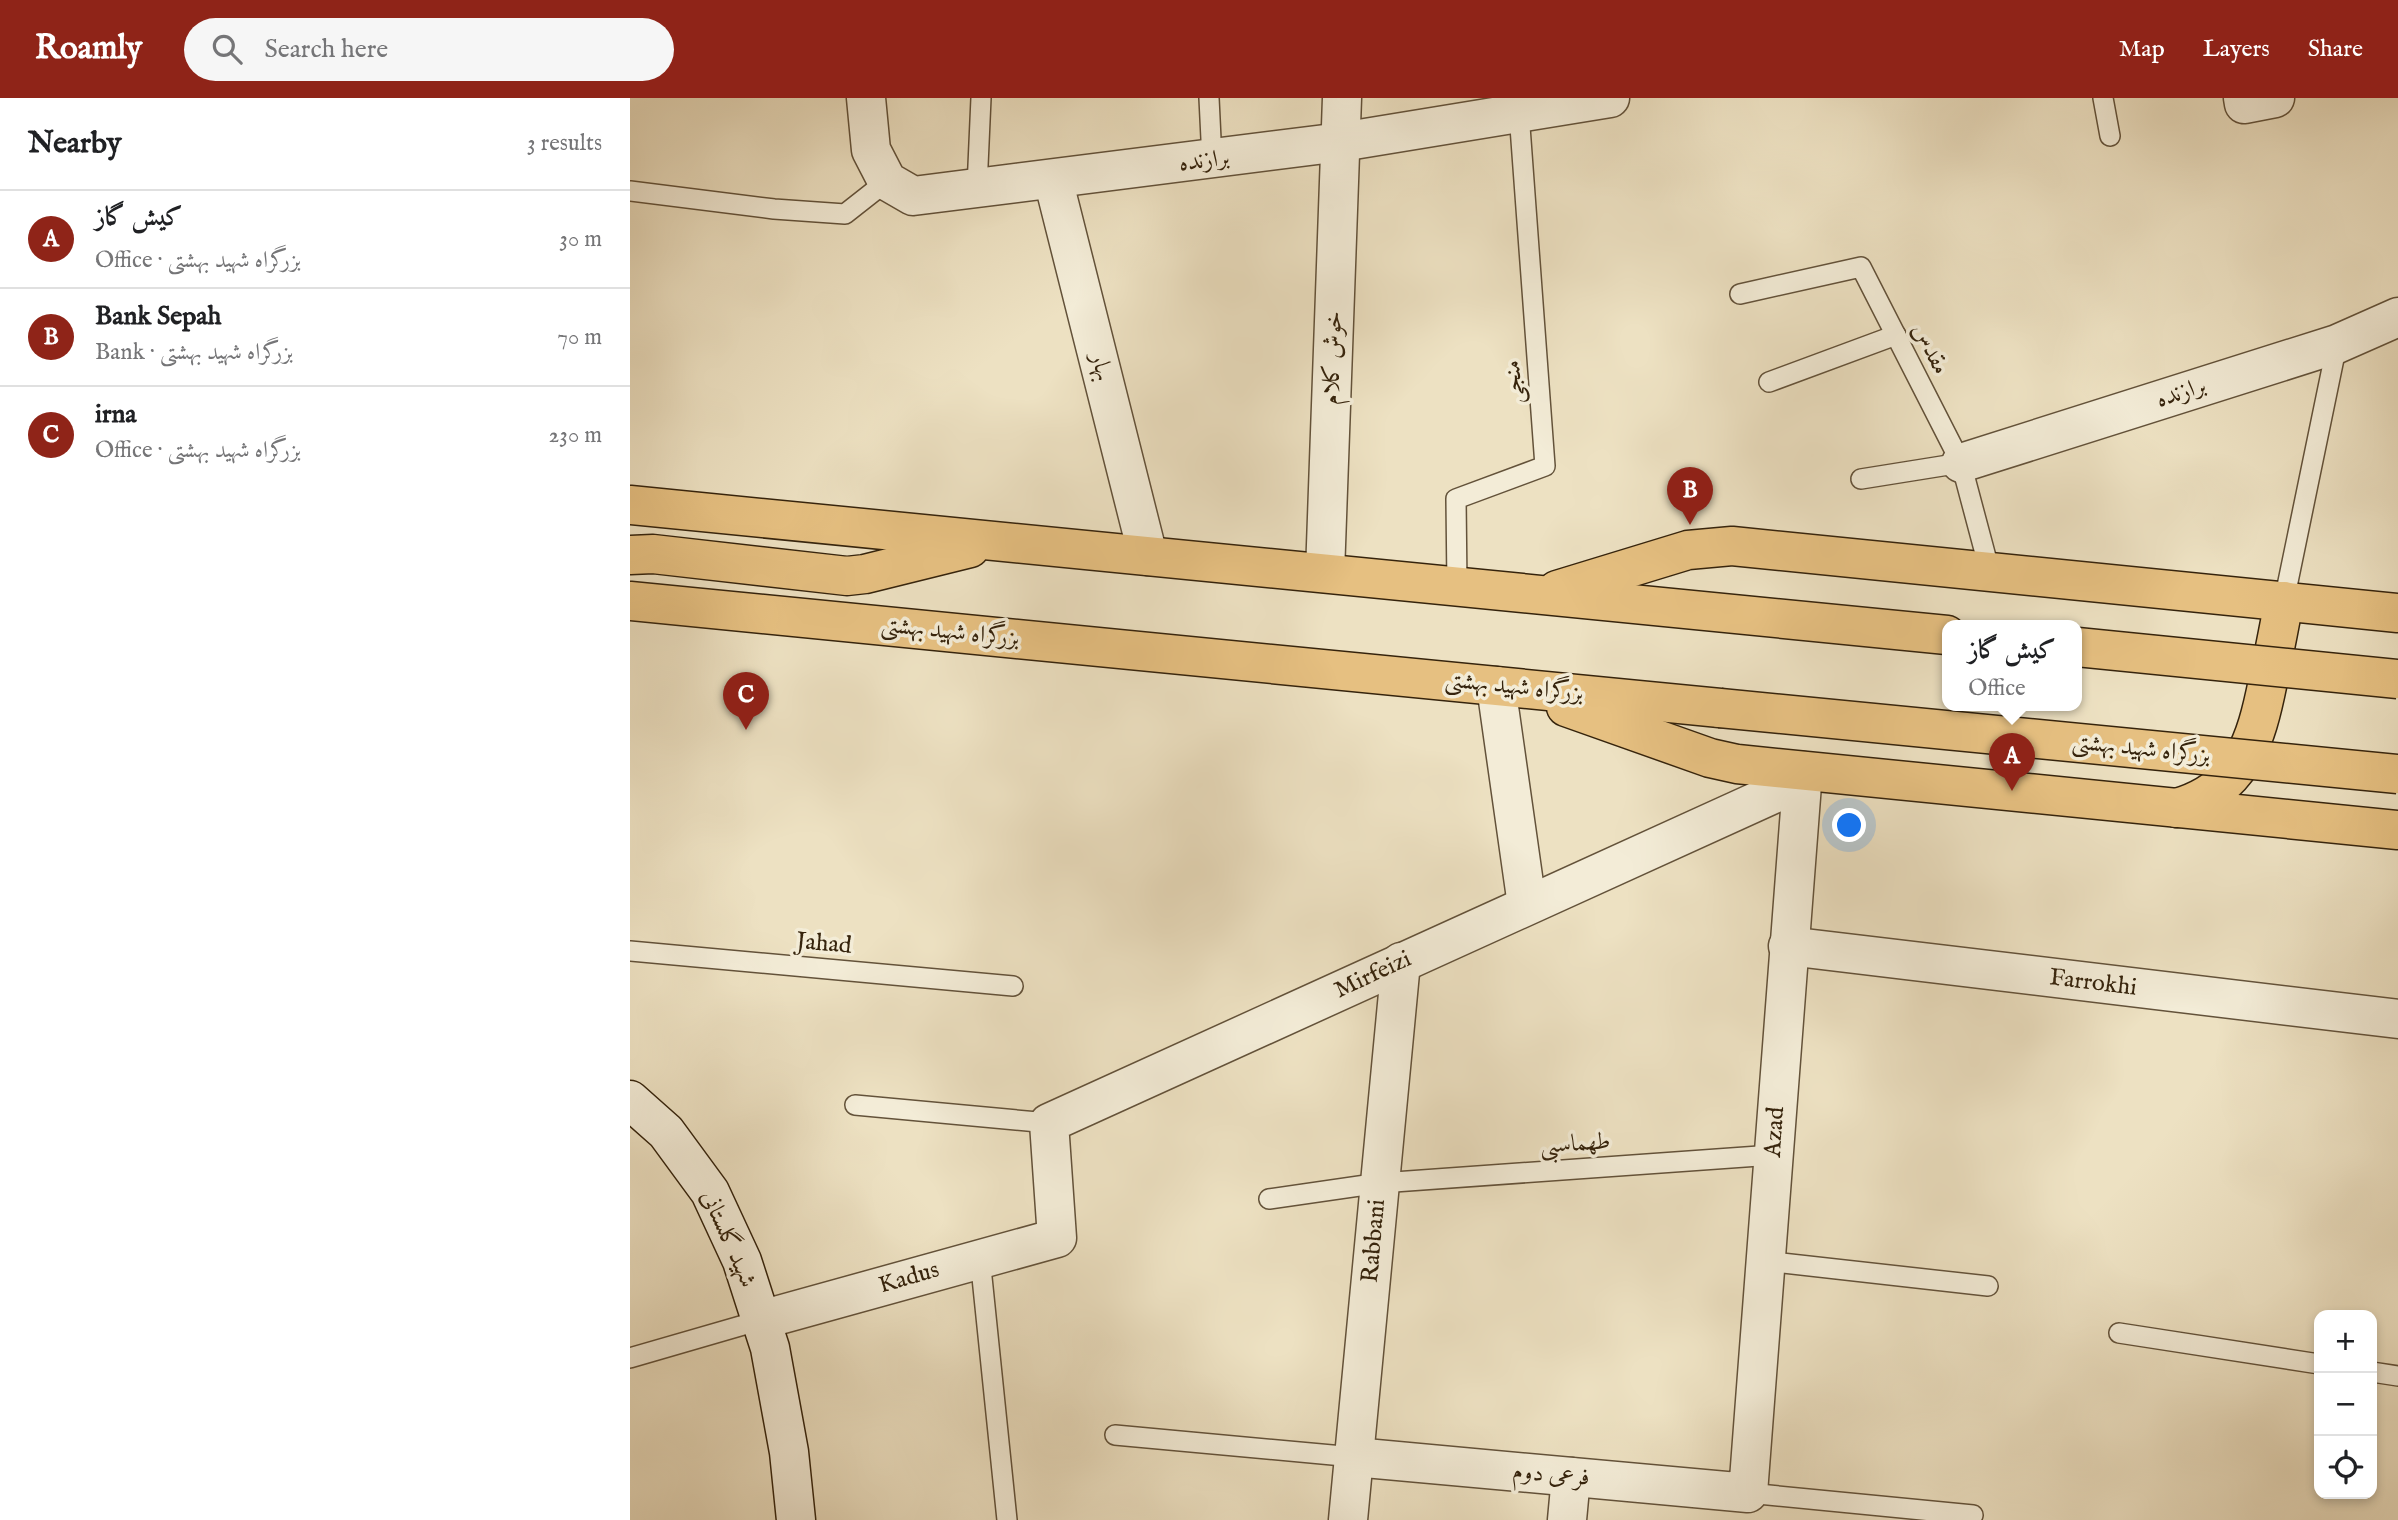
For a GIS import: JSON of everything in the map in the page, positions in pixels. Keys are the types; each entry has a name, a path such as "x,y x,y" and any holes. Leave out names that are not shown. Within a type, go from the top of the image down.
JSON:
{"highway":[{"path":"630,505 1942,634"},
{"path":"754,613 767,518"},
{"path":"630,555 653,554 855,576 996,541"},
{"path":"1541,594 1688,550 1723,545 2398,613"},
{"name":"بزرگراه شهید بهشتی","path":"630,601 2398,774"},
{"path":"2177,808 2199,800 2223,784 2251,747 2260,720 2284,601"},
{"path":"2082,648 2398,679"},
{"path":"1502,686 1719,761 1802,776 2398,830"}],"street":[{"path":"866,98 871,149 887,181"},
{"name":"خوش کلام","path":"1325,573 1342,98"},
{"name":"برازنده","path":"887,181 913,196 1341,142 1610,98"},
{"path":"2243,98 2244,104 2275,98"},
{"name":"بهار","path":"1053,179 1148,556"},
{"name":"برازنده","path":"1961,463 2337,344 2398,317"},
{"path":"1502,686 1527,905"},
{"name":"Mirfeizi","path":"1049,1122 1527,905 1802,776"},
{"name":"Azad","path":"1748,1493 1802,776"},
{"name":"Farrokhi","path":"1788,946 2398,1019"},
{"name":"Rabbani","path":"1348,1520 1401,962"},
{"name":"شهید گلستانی","path":"630,1100 666,1132 710,1192 742,1261 770,1348 789,1452 796,1520"},
{"name":"Kadus","path":"761,1320 1057,1238 1049,1122"},
{"name":"فرعی دوم","path":"1354,1457 1748,1493"},
{"path":"1567,1520 1571,1477"}],"lane":[{"path":"977,188 981,98"},
{"path":"1209,98 1212,160"},
{"path":"2103,98 2109,136"},
{"name":"منجی","path":"1457,586 1456,499 1545,466 1519,113"},
{"path":"630,191 774,209 845,214 887,181"},
{"name":"مقدس","path":"1740,294 1861,267 1961,463 1990,572"},
{"path":"1769,382 1896,335"},
{"path":"2284,601 2337,344"},
{"path":"1861,479 1961,463"},
{"name":"Jahad","path":"630,951 1013,986"},
{"path":"855,1105 1049,1122"},
{"name":"طهماسبی","path":"1269,1199 1380,1182 1773,1155"},
{"path":"980,1258 1007,1520"},
{"path":"1765,1261 1988,1286"},
{"path":"630,1358 761,1320"},
{"path":"2119,1333 2314,1363"},
{"path":"2377,1373 2398,1376"},
{"path":"1115,1435 1354,1457"},
{"path":"1748,1493 1973,1515"}],"place":[{"name":"Bank Sepah","path":"1690,525"},
{"name":"irna","path":"746,730"},
{"name":"كيش گاز","path":"2012,791"}]}
